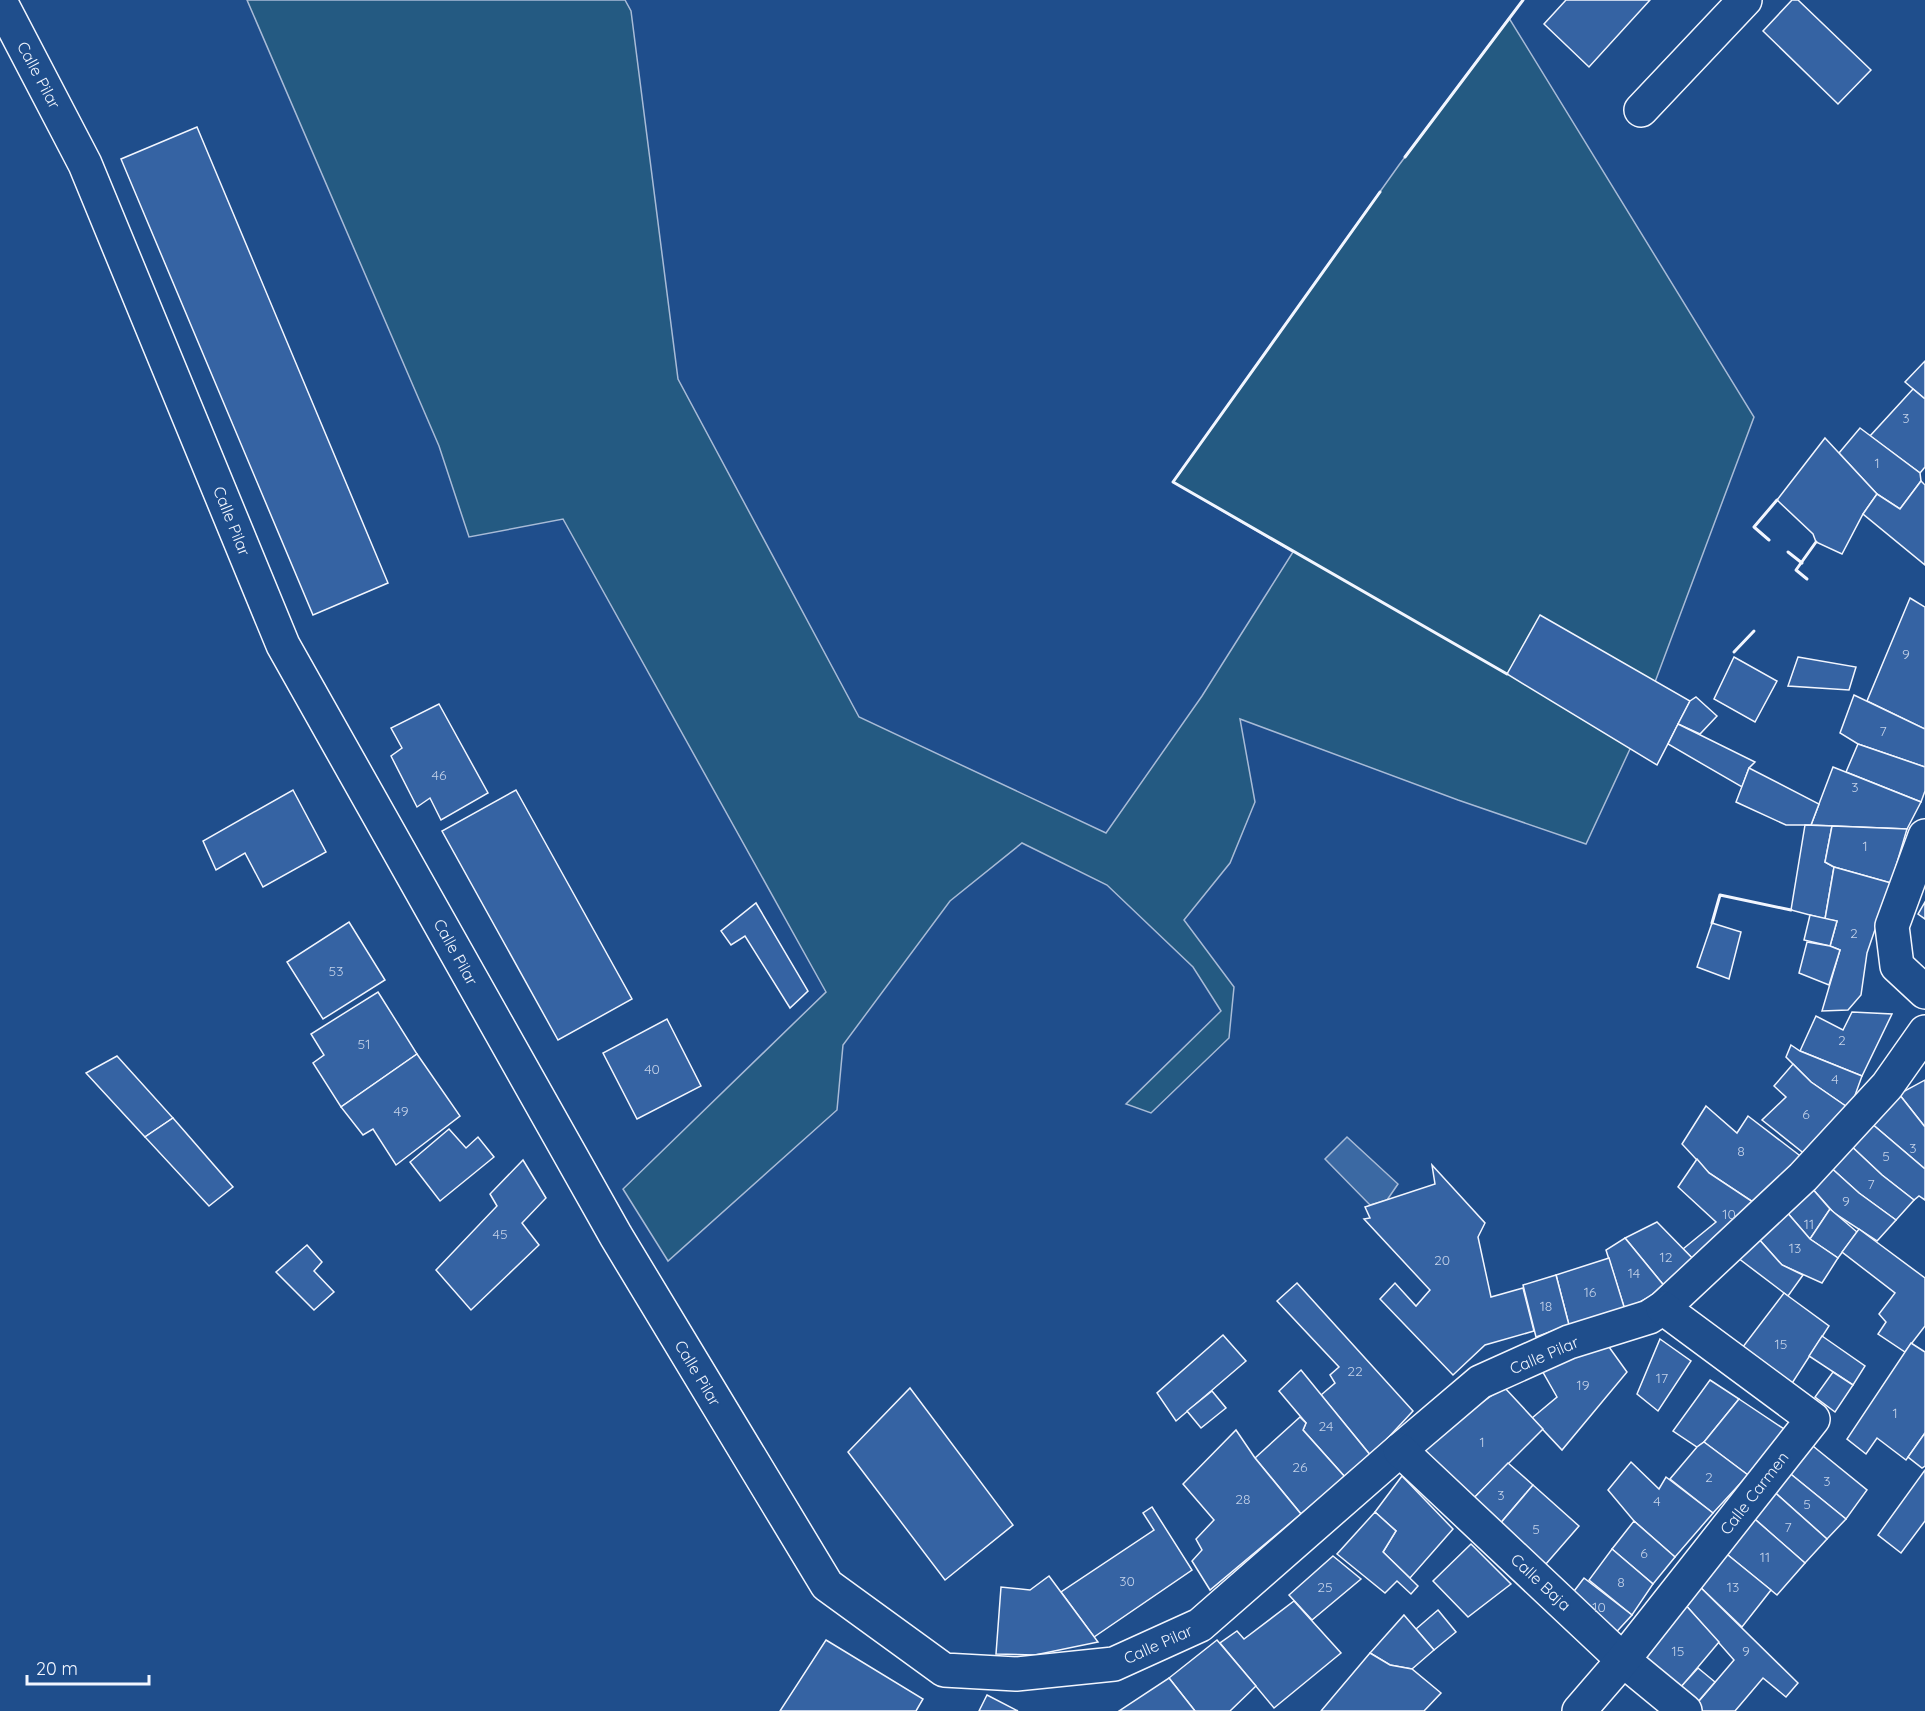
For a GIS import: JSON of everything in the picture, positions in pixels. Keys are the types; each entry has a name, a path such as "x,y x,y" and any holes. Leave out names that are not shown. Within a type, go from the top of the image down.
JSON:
{"street":[{"path":"1641,110 1746,0"},
{"name":"Calle Pilar","path":"0,1 85,164 283,645 616,1236 827,1585 944,1670 1016,1674 1114,1664 1200,1625 1400,1449 1480,1382 1569,1342 1649,1317 1663,1308 1803,1177 1887,1086 1925,1032"},
{"path":"1925,836 1892,926 1897,966 1925,992"},
{"name":"Calle Carmen","path":"1579,1711 1623,1660 1812,1419 1663,1308"},
{"name":"Calle Baja","path":"1400,1449 1623,1660 1685,1711"}],"shaded area":[{"path":"247,0 625,0 631,11 678,379 859,717 1106,833 1202,696 1293,552 1173,482 1399,165 1509,18 1754,417 1630,749 1586,844 1458,800 1240,719 1255,802 1230,863 1184,920 1234,987 1229,1038 1151,1113 1126,1104 1221,1011 1193,967 1107,885 1022,843 950,901 843,1045 837,1110 668,1261 623,1189 826,992 563,519 469,537 439,446"},
{"path":"1347,1137 1398,1184 1387,1200 1370,1205 1325,1159"}],"building":[{"path":"1566,0 1650,0 1589,67 1544,24"},
{"path":"1792,0 1798,0 1871,70 1838,104 1763,31"},
{"path":"197,127 388,583 313,615 121,159"},
{"path":"1925,361 1925,399 1905,382"},
{"path":"1913,389 1925,399 1925,467 1920,473 1870,436"},
{"path":"1860,428 1920,473 1921,481 1900,509 1877,494 1839,453"},
{"path":"1825,438 1877,494 1863,514 1842,554 1816,542 1813,534 1777,500"},
{"path":"1921,481 1925,485 1925,565 1863,514 1877,494 1900,509"},
{"path":"1910,598 1925,607 1925,729 1867,701"},
{"path":"1540,615 1690,701 1657,765 1507,674"},
{"path":"1734,657 1777,681 1755,722 1714,699"},
{"path":"1798,657 1856,667 1849,690 1788,686"},
{"path":"1854,695 1925,729 1925,767 1858,744 1840,733"},
{"path":"1696,697 1717,716 1700,734 1678,724 1690,701"},
{"path":"439,704 488,793 441,820 430,798 417,807 391,756 402,748 391,728"},
{"path":"1678,724 1755,762 1749,768 1742,787 1668,744"},
{"path":"1858,744 1925,767 1925,791 1921,802 1846,772"},
{"path":"1833,767 1921,802 1907,829 1811,825"},
{"path":"1749,768 1819,804 1811,825 1786,825 1736,802"},
{"path":"293,790 326,852 263,887 245,853 216,870 203,841"},
{"path":"516,790 632,999 558,1040 442,831"},
{"path":"1805,825 1832,826 1825,862 1834,867 1825,919 1791,910"},
{"path":"1832,826 1907,829 1891,883 1834,867 1825,862"},
{"path":"1834,867 1891,883 1867,953 1861,995 1848,1010 1822,1011 1840,950 1830,946 1837,921 1825,919"},
{"path":"1925,902 1925,919 1918,914"},
{"path":"756,903 808,991 790,1008 745,936 731,945 721,931"},
{"path":"1810,915 1837,921 1830,946 1804,940"},
{"path":"349,922 385,980 323,1019 287,962"},
{"path":"1712,923 1741,932 1729,979 1697,967"},
{"path":"1807,942 1840,950 1829,985 1799,973"},
{"path":"378,992 417,1054 341,1107 313,1063 324,1055 311,1034"},
{"path":"1852,1012 1892,1014 1862,1076 1800,1051 1816,1016 1843,1030"},
{"path":"667,1019 701,1086 637,1119 603,1053"},
{"path":"1791,1045 1800,1051 1862,1076 1850,1109 1811,1082 1786,1057"},
{"path":"417,1054 460,1116 396,1165 373,1129 363,1135 341,1107"},
{"path":"117,1056 173,1118 145,1137 86,1073"},
{"path":"1793,1064 1811,1082 1850,1109 1806,1155 1762,1120 1786,1097 1774,1086"},
{"path":"1925,1080 1925,1127 1899,1094"},
{"path":"1899,1094 1925,1127 1925,1169 1871,1123"},
{"path":"1706,1106 1737,1133 1748,1116 1803,1158 1759,1206 1709,1173 1682,1144"},
{"path":"173,1118 233,1187 209,1206 145,1137"},
{"path":"1871,1123 1925,1169 1925,1200 1919,1196 1914,1200 1882,1175 1848,1143"},
{"path":"449,1129 466,1148 478,1137 494,1157 440,1201 410,1162"},
{"path":"1848,1143 1882,1175 1914,1200 1896,1220 1859,1193 1828,1165"},
{"path":"1697,1159 1709,1173 1759,1206 1699,1265 1683,1249 1716,1222 1678,1187"},
{"path":"523,1160 546,1198 522,1223 539,1245 471,1310 436,1270 497,1206 490,1194"},
{"path":"1432,1165 1485,1223 1478,1237 1491,1297 1523,1288 1534,1331 1485,1345 1453,1375 1380,1299 1395,1283 1416,1306 1430,1290 1364,1219 1370,1218 1365,1207 1435,1184"},
{"path":"1828,1165 1859,1193 1896,1220 1877,1241 1834,1213 1810,1186"},
{"path":"1810,1186 1830,1209 1810,1239 1785,1210"},
{"path":"1830,1209 1857,1232 1838,1258 1810,1239"},
{"path":"1785,1210 1810,1239 1838,1258 1822,1283 1782,1265 1757,1237"},
{"path":"1657,1222 1699,1265 1666,1288 1625,1238"},
{"path":"1859,1229 1925,1278 1925,1326 1905,1352 1878,1334 1886,1322 1879,1314 1895,1293 1842,1252"},
{"path":"1757,1237 1782,1265 1803,1275 1788,1296 1738,1258"},
{"path":"1625,1238 1666,1288 1625,1310 1606,1250"},
{"path":"307,1245 322,1262 314,1271 334,1292 314,1310 276,1272"},
{"path":"1609,1258 1625,1310 1569,1325 1556,1275"},
{"path":"1556,1275 1569,1325 1536,1337 1523,1285"},
{"path":"1297,1283 1413,1411 1371,1456 1321,1395 1335,1383 1330,1375 1339,1367 1277,1301"},
{"path":"1784,1293 1829,1326 1789,1388 1739,1352"},
{"path":"1223,1335 1246,1361 1176,1421 1157,1393"},
{"path":"1822,1336 1865,1366 1853,1385 1809,1356"},
{"path":"1660,1339 1691,1361 1658,1411 1637,1394"},
{"path":"1604,1340 1627,1372 1562,1450 1532,1418 1557,1397 1540,1367"},
{"path":"1911,1343 1925,1352 1925,1433 1906,1460 1877,1438 1866,1454 1847,1439"},
{"path":"1301,1370 1371,1456 1345,1477 1303,1430 1306,1423 1279,1391"},
{"path":"1833,1372 1853,1385 1835,1412 1815,1397"},
{"path":"1710,1380 1739,1399 1704,1442 1697,1447 1673,1431"},
{"path":"1504,1387 1543,1429 1467,1505 1420,1454 1471,1410"},
{"path":"910,1388 1013,1525 945,1580 848,1452"},
{"path":"1212,1391 1226,1408 1201,1428 1187,1411"},
{"path":"1739,1399 1784,1429 1748,1475 1704,1442"},
{"path":"1300,1417 1306,1423 1303,1430 1345,1477 1301,1514 1255,1458"},
{"path":"1236,1430 1255,1458 1301,1514 1210,1590 1192,1561 1202,1550 1196,1539 1214,1520 1183,1484"},
{"path":"1925,1433 1925,1466 1922,1468 1908,1457"},
{"path":"1704,1442 1748,1475 1713,1513 1670,1479"},
{"path":"1808,1442 1867,1490 1846,1519 1787,1471"},
{"path":"1631,1462 1659,1489 1666,1477 1713,1513 1675,1557 1634,1521 1608,1490"},
{"path":"1508,1463 1533,1485 1493,1532 1467,1505"},
{"path":"1925,1470 1925,1521 1901,1553 1878,1535"},
{"path":"1787,1471 1846,1519 1827,1539 1770,1488"},
{"path":"1402,1476 1453,1529 1410,1578 1383,1552 1396,1531 1375,1512"},
{"path":"1533,1485 1579,1526 1539,1572 1493,1532"},
{"path":"1770,1488 1827,1539 1805,1563 1749,1514"},
{"path":"1152,1507 1192,1570 1094,1637 1061,1592 1154,1530 1143,1513"},
{"path":"1375,1512 1396,1531 1383,1552 1418,1586 1411,1594 1397,1581 1385,1593 1337,1554"},
{"path":"1749,1514 1805,1563 1777,1595 1723,1551"},
{"path":"1634,1521 1675,1557 1653,1584 1612,1549"},
{"path":"1471,1544 1511,1584 1468,1617 1433,1581"},
{"path":"1612,1549 1653,1584 1632,1615 1589,1580"},
{"path":"1723,1551 1771,1590 1742,1627 1696,1583"},
{"path":"1333,1556 1361,1579 1312,1620 1289,1595"},
{"path":"1049,1576 1098,1642 1035,1655 996,1654 1001,1587 1030,1590"},
{"path":"1584,1578 1632,1615 1610,1639 1568,1599"},
{"path":"1696,1583 1798,1683 1786,1697 1763,1678 1735,1711 1696,1711 1693,1708 1734,1660 1682,1601"},
{"path":"1294,1601 1341,1653 1274,1708 1220,1643 1237,1631 1244,1639"},
{"path":"1682,1601 1719,1642 1677,1692 1637,1661"},
{"path":"1438,1610 1456,1632 1434,1650 1416,1629"},
{"path":"1404,1615 1434,1650 1412,1669 1390,1665 1370,1653"},
{"path":"826,1640 923,1699 916,1711 780,1711"},
{"path":"1217,1640 1256,1686 1230,1711 1195,1711 1169,1678"},
{"path":"1370,1653 1390,1665 1412,1669 1441,1693 1424,1711 1321,1711"},
{"path":"1698,1668 1715,1682 1696,1704 1679,1689"},
{"path":"1169,1678 1195,1711 1119,1711"},
{"path":"987,1695 1018,1711 979,1711"}],"wall":[{"path":"1405,157 1523,0"},
{"path":"1380,192 1173,482 1507,674"},
{"path":"1769,540 1754,527 1777,500"},
{"path":"1807,579 1796,570 1816,542"},
{"path":"1788,552 1802,563"},
{"path":"1734,652 1754,631"},
{"path":"1712,923 1720,895 1791,910"}]}
